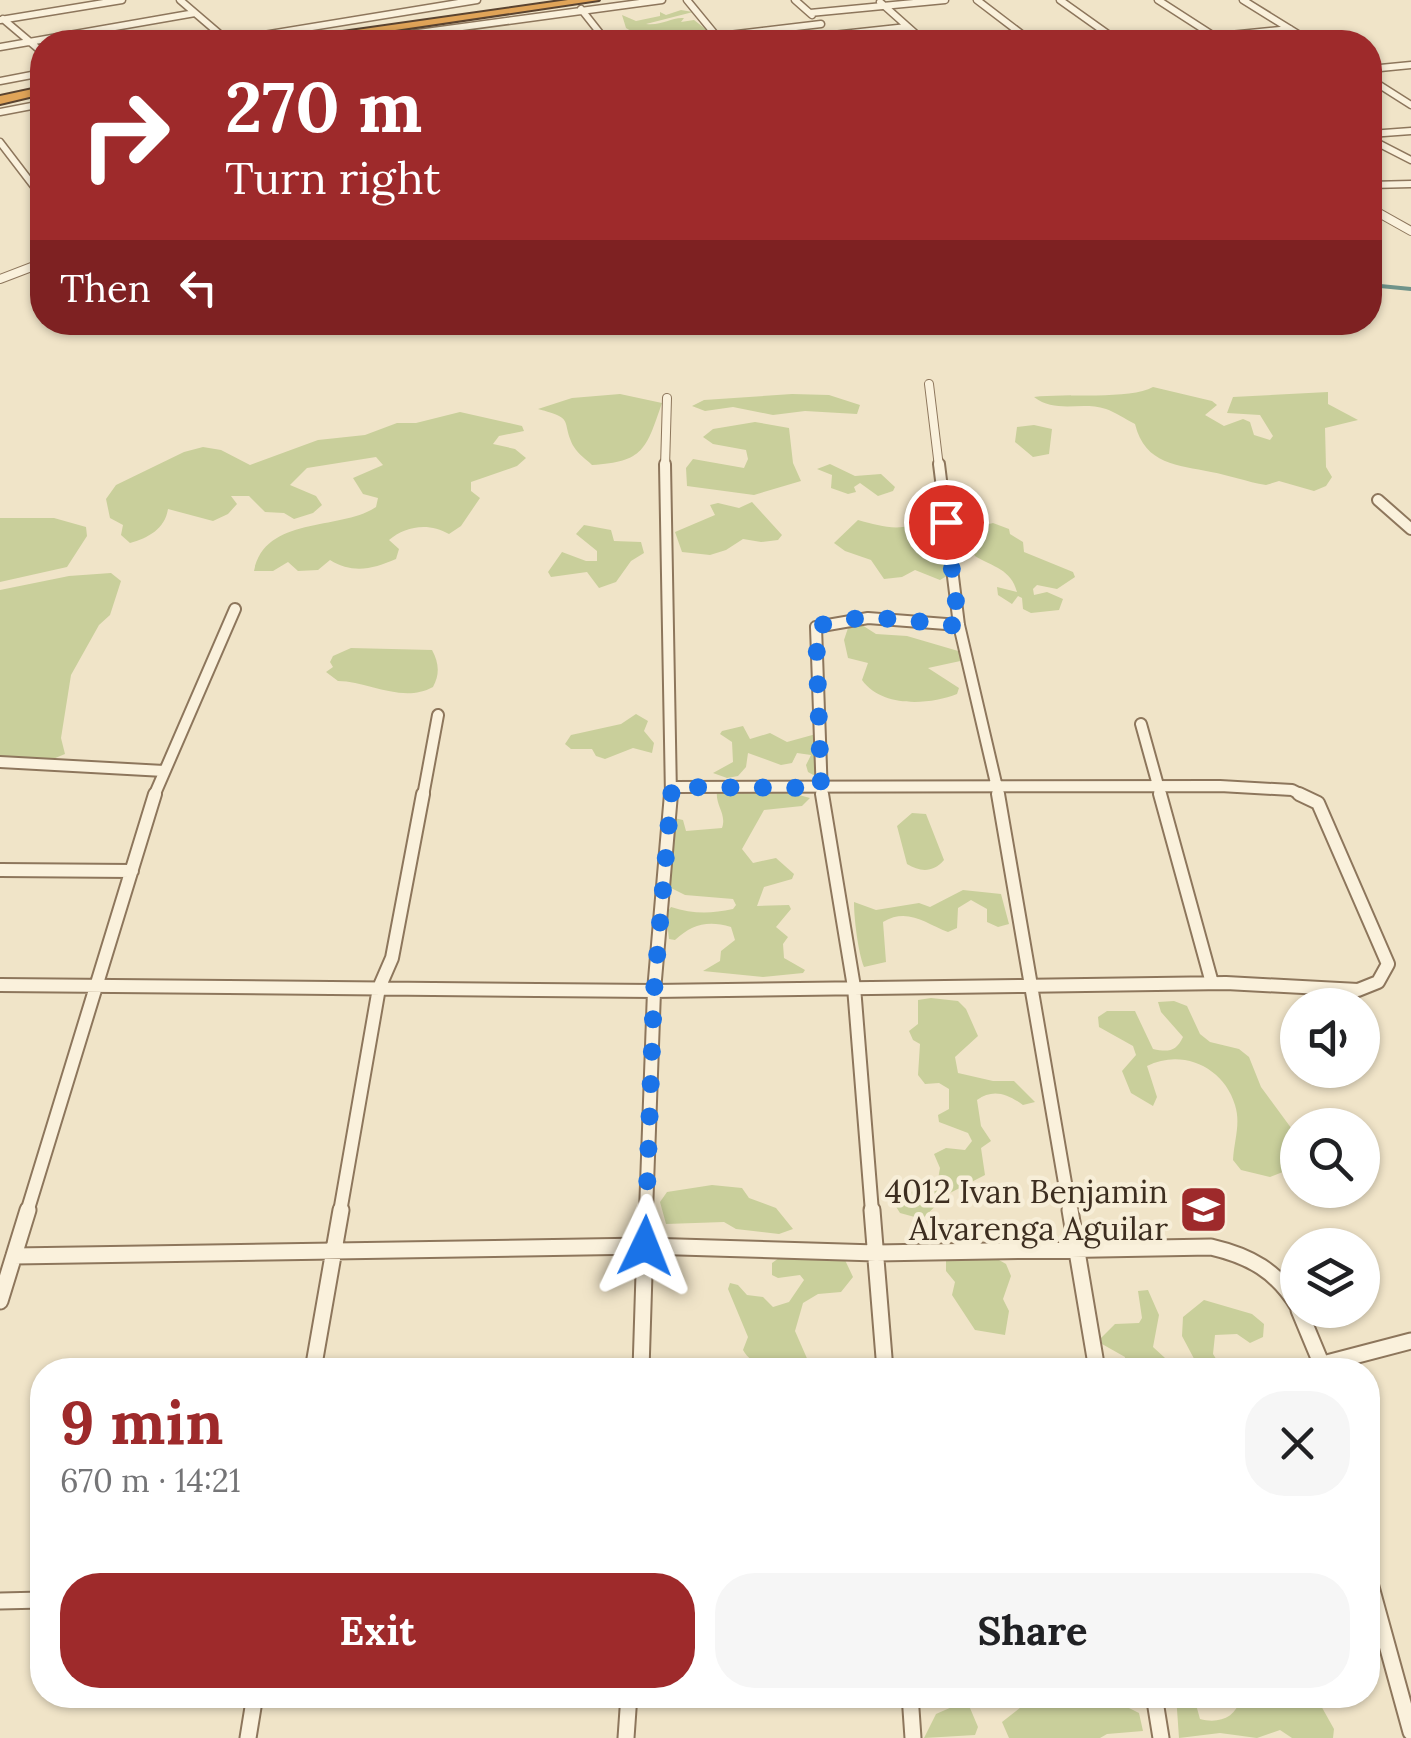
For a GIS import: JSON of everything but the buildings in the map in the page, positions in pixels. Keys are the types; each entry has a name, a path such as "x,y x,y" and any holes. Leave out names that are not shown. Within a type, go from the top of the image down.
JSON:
{"highway":[{"path":"343,30 555,0"},
{"path":"370,30 594,0"},
{"path":"0,97 30,91"}],"street":[{"path":"1,19 122,0"},
{"path":"180,0 215,30"},
{"path":"294,30 477,0"},
{"path":"435,30 662,0"},
{"path":"687,0 711,30"},
{"path":"795,0 826,30"},
{"path":"876,0 911,30"},
{"path":"810,13 945,0"},
{"path":"976,0 1016,30"},
{"path":"1060,0 1102,30"},
{"path":"1158,0 1204,30"},
{"path":"1243,0 1290,29"},
{"path":"581,9 598,30"},
{"path":"98,30 195,13"},
{"path":"1,19 30,42"},
{"path":"782,30 820,24"},
{"path":"882,30 907,27"},
{"path":"1281,30 1290,29"},
{"path":"0,47 30,42"},
{"path":"1382,68 1411,65"},
{"path":"0,81 30,75"},
{"path":"1382,87 1411,105"},
{"path":"0,112 30,106"},
{"path":"1382,135 1411,131"},
{"path":"0,142 30,181"},
{"path":"1382,143 1411,160"},
{"path":"1382,185 1411,184"},
{"path":"1382,215 1411,231"},
{"path":"0,280 30,268"},
{"path":"929,384 959,626 997,786 1096,1358"},
{"path":"641,1358 654,991 672,787 664,435 667,398"},
{"path":"1378,500 1411,528"},
{"path":"0,1301 164,772 234,609"},
{"path":"884,1358 854,987 821,788 816,627 828,622 878,620 959,626"},
{"path":"315,1358 379,988 392,958 438,715"},
{"path":"1141,724 1212,983"},
{"path":"0,762 164,772"},
{"path":"0,984 654,991 1212,983 1358,990 1385,976 1388,964 1318,803 1292,790 1158,786 672,787"},
{"path":"0,870 132,871"},
{"path":"14,1256 645,1246 876,1253 1211,1246 1249,1254 1280,1280"},
{"path":"1307,1328 1320,1358"},
{"path":"1354,1358 1411,1341"},
{"path":"0,1600 30,1600"},
{"path":"1380,1634 1411,1732"},
{"path":"248,1738 253,1708"},
{"path":"626,1738 627,1708"},
{"path":"911,1708 913,1738"},
{"path":"1156,1708 1161,1738"}],"green space":[{"path":"681,10 693,12 646,24 684,18 681,22 694,20 707,30 629,30 622,15 636,21 660,16 660,12 666,15"},
{"path":"1153,387 1212,401 1217,405 1205,415 1224,426 1243,419 1250,422 1254,435 1270,440 1273,436 1260,415 1227,413 1233,397 1328,392 1328,404 1358,420 1325,428 1326,467 1332,477 1326,486 1314,491 1279,481 1266,485 1175,465 1146,448 1135,424 1113,412 1097,407 1051,405 1034,397 1113,395"},
{"path":"620,394 662,403 647,442 623,461 592,465 574,447 563,419 538,409 572,398"},
{"path":"829,395 860,405 857,414 805,411 773,415 733,407 705,411 692,406 704,400"},
{"path":"460,412 522,426 524,431 499,436 493,444 515,449 526,458 517,466 471,482 471,491 480,498 461,526 449,534 425,527 402,531 389,540 399,549 396,559 379,565 355,568 330,560 318,570 298,571 288,562 273,571 254,571 261,553 288,532 376,507 378,498 363,494 353,478 383,465 376,457 307,468 290,485 316,496 322,505 313,513 294,519 284,513 265,512 249,496 231,496 237,504 213,521 168,509 155,532 130,543 121,535 123,525 110,518 106,499 116,485 184,452 203,447 221,450 250,465 318,440 365,435 397,423 416,423"},
{"path":"755,422 789,428 793,463 801,481 754,495 687,486 686,468 693,459 744,468 746,450 713,444 703,437 713,429"},
{"path":"1017,427 1052,429 1049,454 1033,457 1015,442"},
{"path":"830,464 855,476 881,474 895,487 878,496 860,483 854,487 856,492 848,494 831,488 832,475 817,469"},
{"path":"752,502 782,535 778,540 743,539 710,555 682,552 675,532 715,515 710,505 739,508"},
{"path":"929,516 946,520 943,529 929,533 936,536 952,573 940,580 915,570 902,577 884,579 871,560 834,543 858,520 903,527"},
{"path":"0,518 54,518 86,527 87,536 67,567 0,582"},
{"path":"993,523 1009,529 1023,542 1024,552 1073,572 1075,577 1057,589 1037,585 1033,589 1034,595 1047,592 1063,599 1059,610 1031,613 1023,609 1022,598 1018,596 1012,604 998,595 997,587 1017,592 1014,584 1000,570 975,556 962,531"},
{"path":"584,525 611,530 614,541 641,542 644,553 631,561 616,582 599,588 587,572 551,577 548,572 562,552 597,561 597,551 576,534"},
{"path":"111,573 121,581 110,615 99,625 71,675 61,738 65,754 53,759 0,756 0,590 69,576"},
{"path":"862,625 876,634 907,636 965,653 965,660 928,668 959,688 957,694 906,702 881,696 871,689 862,680 868,663 848,658 844,640 848,628"},
{"path":"351,648 432,650 438,669 433,687 397,693 338,681 326,672 333,667 333,656"},
{"path":"636,714 648,721 644,731 654,743 652,753 633,748 605,759 596,756 592,749 571,749 565,744 571,735 621,724"},
{"path":"743,726 750,739 770,733 787,742 816,734 827,746 828,770 817,777 808,772 806,765 811,755 797,753 792,763 781,765 748,753 746,767 738,776 727,778 713,773 733,762 732,742 720,734"},
{"path":"717,791 784,791 810,798 802,806 764,810 742,849 753,863 776,858 794,874 792,879 764,887 757,906 789,905 791,909 776,927 788,937 783,944 784,958 805,970 803,973 763,977 703,971 720,961 721,951 735,940 731,927 701,925 675,940 669,939 666,914 671,907 709,912 733,909 736,905 733,899 685,895 667,886 674,818 683,820 686,831 722,828"},
{"path":"912,813 926,814 944,860 931,869 907,864 897,826"},
{"path":"963,890 1001,894 1009,924 998,927 987,922 987,909 971,900 958,908 957,928 948,932 909,916 892,918 883,922 886,962 864,967 854,902 876,910 919,903 930,907"},
{"path":"918,1000 958,1001 978,1036 955,1057 958,1073 1014,1081 1035,1102 1023,1105 995,1093 977,1100 981,1126 991,1141 981,1148 985,1175 948,1194 922,1219 900,1213 893,1196 899,1192 936,1191 940,1168 934,1154 946,1148 965,1150 972,1141 968,1133 939,1122 938,1115 949,1109 949,1089 939,1083 925,1084 918,1075 920,1044 909,1031 918,1024"},
{"path":"1174,1001 1187,1006 1200,1034 1249,1057 1261,1087 1280,1113 1280,1173 1270,1177 1241,1170 1233,1160 1235,1105 1222,1080 1200,1064 1174,1059 1147,1066 1157,1097 1153,1106 1131,1093 1122,1071 1136,1055 1133,1046 1099,1027 1098,1017 1107,1011 1135,1011 1153,1049 1171,1050 1183,1037 1161,1012 1158,1002"},
{"path":"712,1185 742,1188 749,1198 776,1208 793,1229 779,1234 736,1229 724,1222 666,1224 660,1202 667,1192"},
{"path":"783,1255 845,1260 853,1277 841,1292 818,1294 803,1303 795,1331 807,1358 750,1358 743,1350 748,1337 728,1289 730,1283 747,1295 763,1297 773,1307 789,1302 804,1280 800,1275 772,1275 772,1263"},
{"path":"992,1256 1006,1264 1011,1276 1003,1299 1009,1311 1005,1335 975,1330 952,1295 955,1282 946,1271 946,1259"},
{"path":"1148,1290 1159,1315 1153,1347 1165,1358 1125,1358 1102,1344 1101,1338 1115,1324 1139,1323 1142,1318 1138,1291"},
{"path":"1204,1300 1252,1314 1264,1324 1263,1337 1250,1343 1237,1334 1215,1335 1216,1358 1194,1358 1182,1336 1183,1317"},
{"path":"950,1708 970,1708 978,1727 975,1735 924,1738 936,1714"},
{"path":"1020,1708 1129,1708 1139,1713 1143,1731 1100,1738 1009,1738 1002,1722"},
{"path":"1177,1708 1197,1708 1200,1719 1213,1721 1225,1718 1236,1708 1322,1708 1334,1729 1333,1738 1292,1738 1280,1730 1257,1738 1220,1733 1179,1738"}],"waterway":[{"path":"1382,286 1411,289"}],"place":[{"name":"4012 Ivan Benjamin Alvarenga Aguilar","path":"1203,1209"}],"route":[{"path":"645,1246 654,991 672,787 821,788 816,627 828,622 878,620 959,626 946,522"}]}
